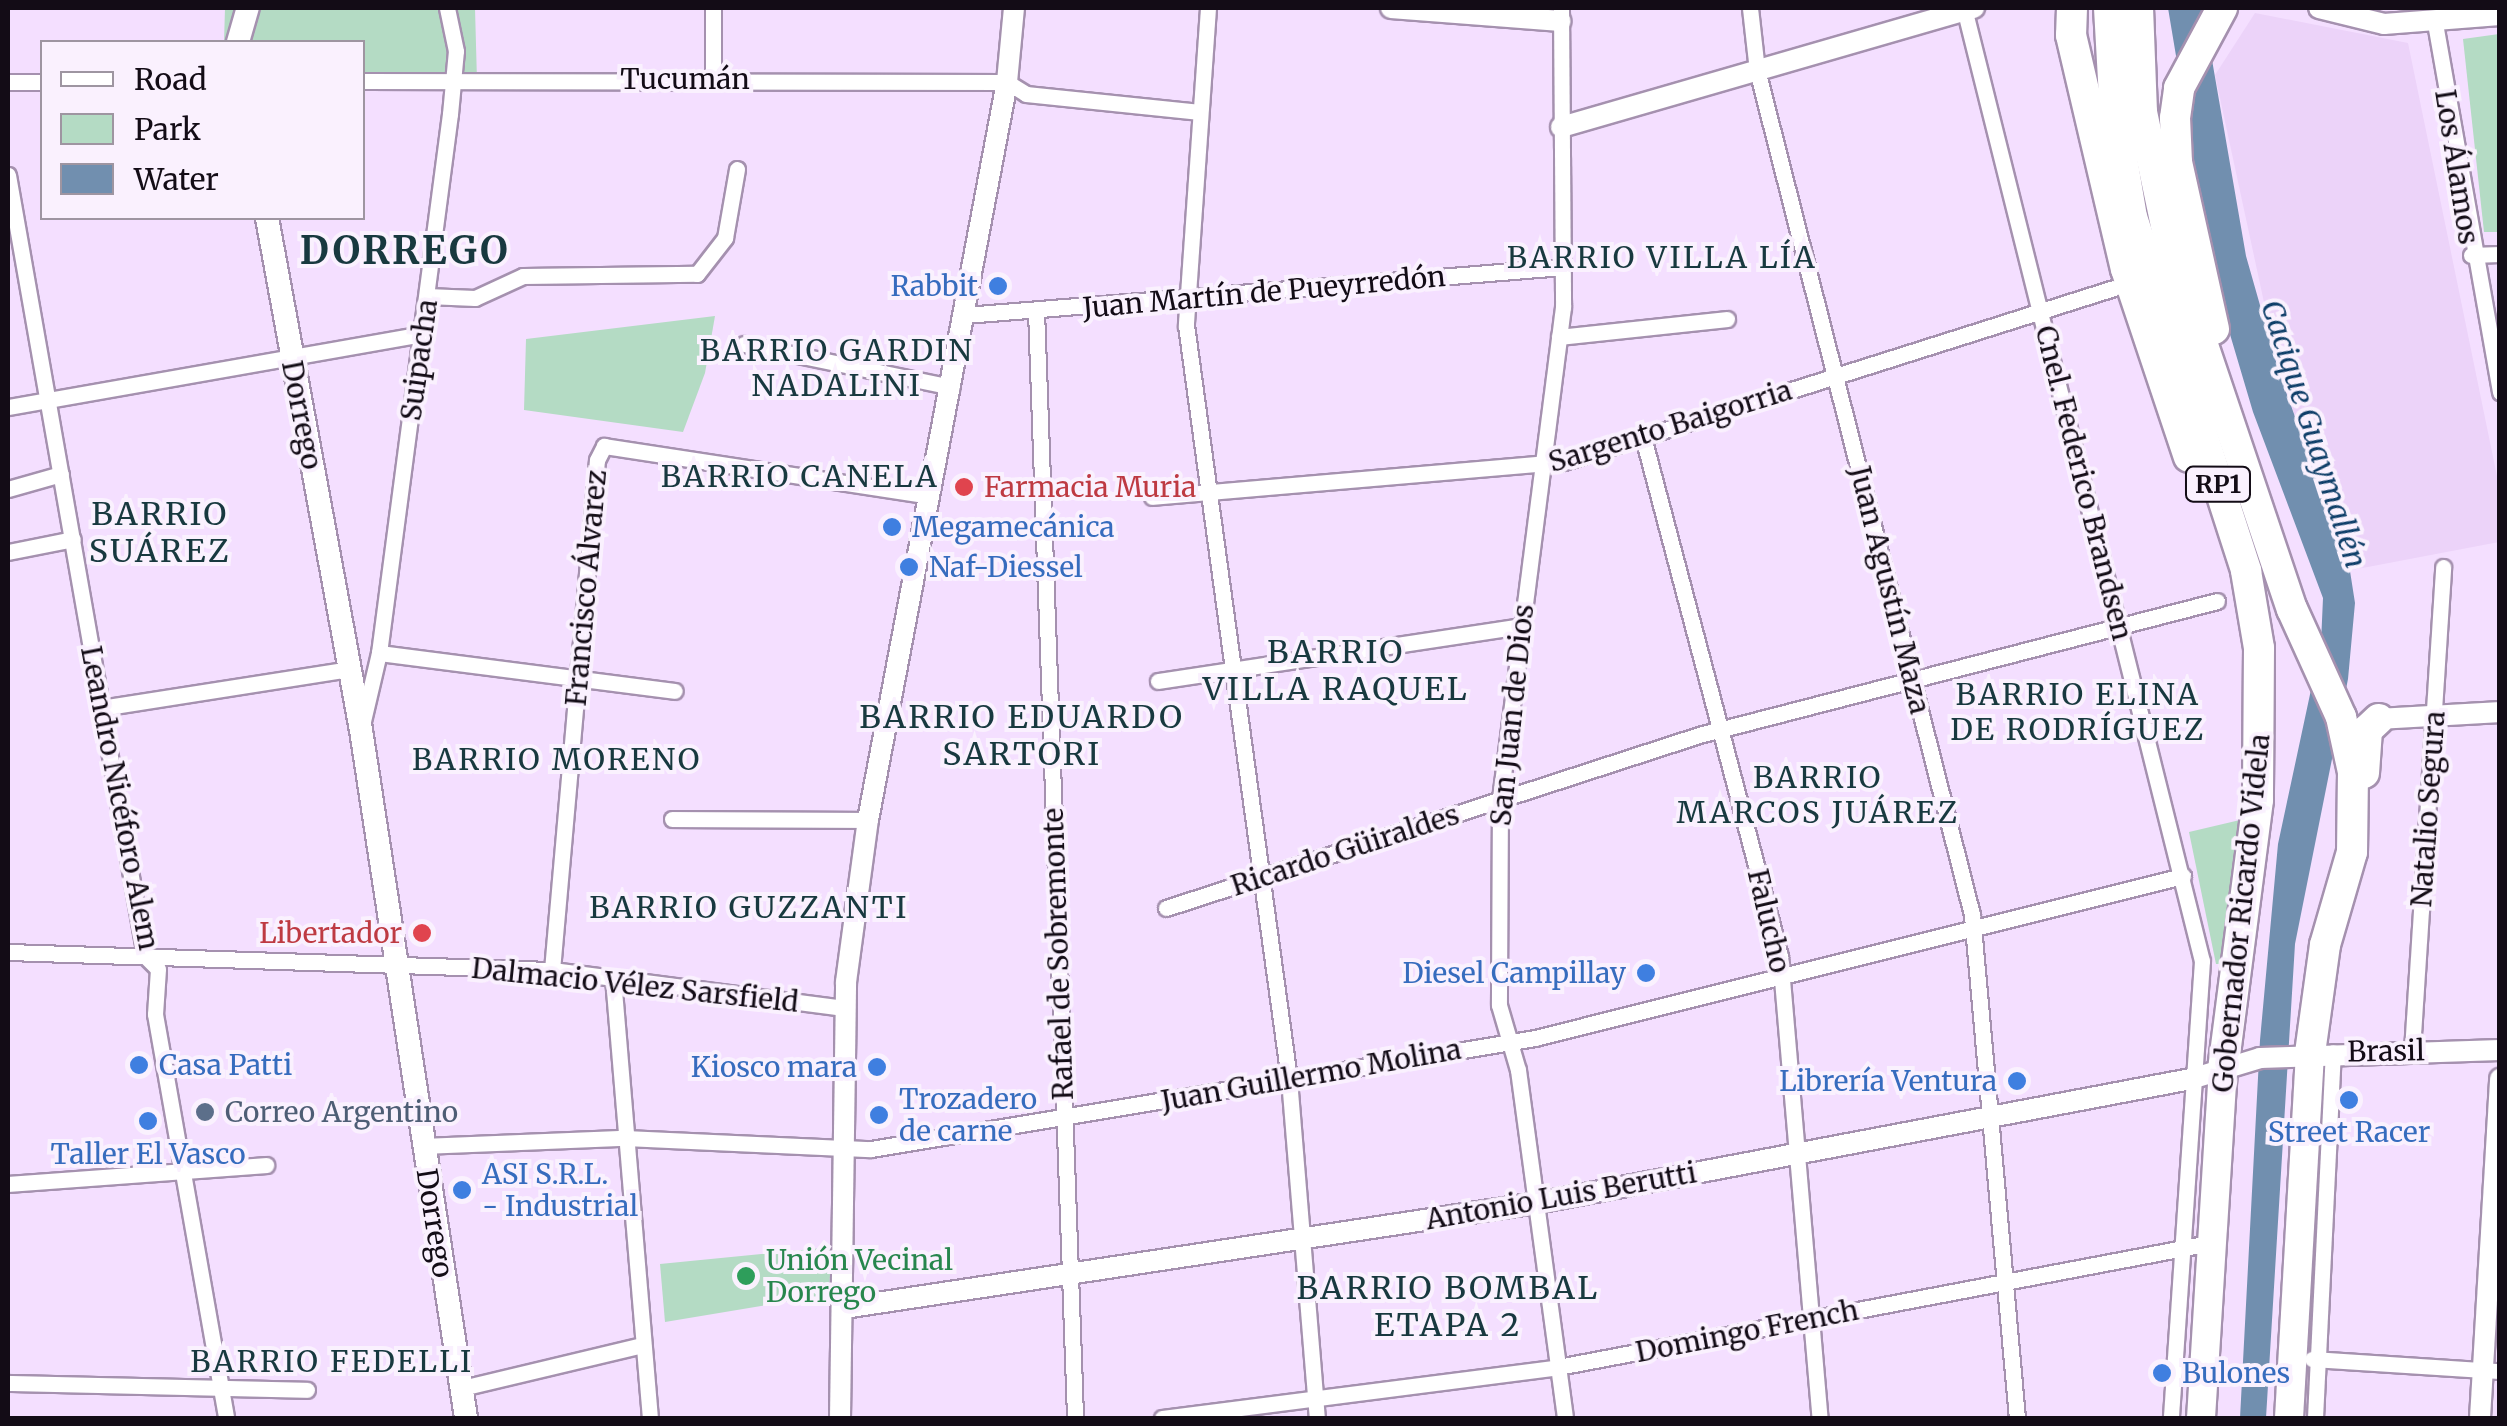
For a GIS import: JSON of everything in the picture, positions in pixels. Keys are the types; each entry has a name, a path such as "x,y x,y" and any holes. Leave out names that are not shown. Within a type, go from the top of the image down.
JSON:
{"highway":[{"path":"2072,8 2070,35 2136,304 2177,427 2255,613"},
{"name":"Gobernador Ricardo Videla","path":"2109,8 2128,114 2136,232 2255,613 2262,708 2258,800 2223,1069 2201,1418"},
{"name":"Gobernador Ricardo Videla","path":"2138,8 2128,114 2250,488 2316,664 2342,717 2356,825 2326,945 2292,1055 2305,1359 2289,1418"},
{"path":"2222,8 2179,88 2177,162 2250,488"},
{"path":"2356,825 2367,730 2379,719"}],"main road":[{"path":"239,40 248,8"},
{"name":"Dorrego","path":"267,220 362,730 466,1418"}],"street":[{"name":"Suipacha","path":"379,653 454,81 447,8"},
{"path":"713,8 713,79"},
{"path":"840,1418 848,1146 844,1008 868,820 966,316 1007,82 1014,8"},
{"path":"1208,8 1184,299 1289,1079 1317,1418"},
{"path":"1391,8 1561,14"},
{"name":"Juan Agustín Maza","path":"1750,8 1757,70 1974,928 2017,1418"},
{"path":"1561,127 1967,8"},
{"name":"Cnel. Federico Brandsen","path":"1967,8 2183,876 2204,976 2191,1078 2171,1418"},
{"path":"2319,8 2368,22 2490,13"},
{"name":"San Juan de Dios","path":"1561,14 1560,337 1500,800 1499,1005 1511,1042 1565,1418"},
{"name":"Los Álamos","path":"2427,15 2500,392"},
{"name":"Tucumán","path":"365,81 1007,82 1026,94 1200,112"},
{"path":"8,82 40,82"},
{"path":"427,296 475,298 523,276 672,278 697,274 712,260 724,238 737,169"},
{"name":"Leandro Nicéforo Alem","path":"8,175 145,956 158,970 155,1014 226,1418"},
{"path":"2472,255 2500,254"},
{"name":"Juan Martín de Pueyrredón","path":"966,316 1563,267"},
{"name":"Sargento Baigorria","path":"1152,497 1542,466 2114,288"},
{"name":"Rafael de Sobremonte","path":"1036,310 1074,1418"},
{"path":"1560,337 1727,319"},
{"path":"8,407 422,334"},
{"path":"744,344 952,387"},
{"name":"Falucho","path":"1644,437 1784,978 1820,1418"},
{"name":"Francisco Álvarez","path":"552,970 597,460 604,446 930,496"},
{"path":"8,489 61,474"},
{"path":"8,552 73,539"},
{"name":"Natalio Segura","path":"2412,1050 2442,567"},
{"name":"Ricardo Güiraldes","path":"1166,908 1720,729 2217,602"},
{"path":"1158,681 1520,626"},
{"path":"379,653 675,690"},
{"name":"Dorrego","path":"362,730 379,653"},
{"path":"101,708 349,668"},
{"path":"2379,719 2500,712"},
{"path":"672,818 868,820"},
{"name":"Juan Guillermo Molina","path":"422,1146 626,1138 871,1149 1511,1042 1784,978 2183,876"},
{"name":"Dalmacio Vélez Sarsfield","path":"8,952 552,970 844,1008"},
{"path":"613,978 650,1418"},
{"name":"Brasil","path":"2292,1055 2500,1050"},
{"name":"Antonio Luis Berutti","path":"844,1308 1536,1203 1797,1156 2292,1055"},
{"path":"2480,1418 2491,1371 2500,1079"},
{"path":"8,1184 266,1165"},
{"name":"Domingo French","path":"1162,1418 1558,1367 2210,1242"},
{"path":"462,1388 644,1344"},
{"path":"2315,1418 2305,1359 2491,1371"},
{"path":"8,1383 307,1390"}],"shaded area":[{"path":"2255,13 2408,43 2499,486 2499,542 2352,570 2279,372 2215,75"}],"green space":[{"path":"225,8 475,8 477,81 365,81 365,40 224,40"},
{"path":"2499,34 2499,232 2484,232 2463,39"},
{"path":"715,316 705,373 683,432 524,410 526,339"},
{"path":"2240,820 2220,964 2216,964 2189,832"},
{"name":"Unión Vecinal Dorrego","path":"832,1247 829,1289 821,1296 665,1322 660,1264"}],"water":[{"path":"2168,8 2203,8 2246,256 2279,372 2350,571 2355,603 2348,679 2295,944 2266,1418 2240,1418 2260,1040 2278,844 2321,643 2323,598 2253,412 2213,277"}],"place":[{"name":"Rabbit","path":"998,286"},
{"name":"Farmacia Muria","path":"964,487"},
{"name":"Megamecánica","path":"892,527"},
{"name":"Naf-Diessel","path":"909,567"},
{"name":"Libertador","path":"422,933"},
{"name":"Diesel Campillay","path":"1646,973"},
{"name":"Casa Patti","path":"139,1065"},
{"name":"Kiosco mara","path":"877,1067"},
{"name":"Librería Ventura","path":"2017,1081"},
{"name":"Street Racer","path":"2349,1100"},
{"name":"Correo Argentino","path":"205,1112"},
{"name":"Trozadero de carne","path":"879,1115"},
{"name":"Taller El Vasco","path":"148,1121"},
{"name":"ASI S.R.L. - Industrial","path":"462,1190"},
{"name":"Unión Vecinal Dorrego","path":"746,1276"},
{"name":"Bulones","path":"2162,1373"}],"district":[{"name":"DORREGO","path":"405,251"},
{"name":"BARRIO VILLA LÍA","path":"1662,257"},
{"name":"BARRIO GARDIN NADALINI","path":"837,367"},
{"name":"BARRIO CANELA","path":"800,476"},
{"name":"BARRIO SUÁREZ","path":"160,534"},
{"name":"BARRIO VILLA RAQUEL","path":"1336,672"},
{"name":"BARRIO ELINA DE RODRÍGUEZ","path":"2078,711"},
{"name":"BARRIO EDUARDO SARTORI","path":"1022,736"},
{"name":"BARRIO MORENO","path":"557,759"},
{"name":"BARRIO MARCOS JUÁREZ","path":"1818,794"},
{"name":"BARRIO GUZZANTI","path":"749,907"},
{"name":"BARRIO BOMBAL ETAPA 2","path":"1448,1308"},
{"name":"BARRIO FEDELLI","path":"332,1361"}],"water label":[{"name":"Cacique Guaymallén","path":"2314,434"}]}
